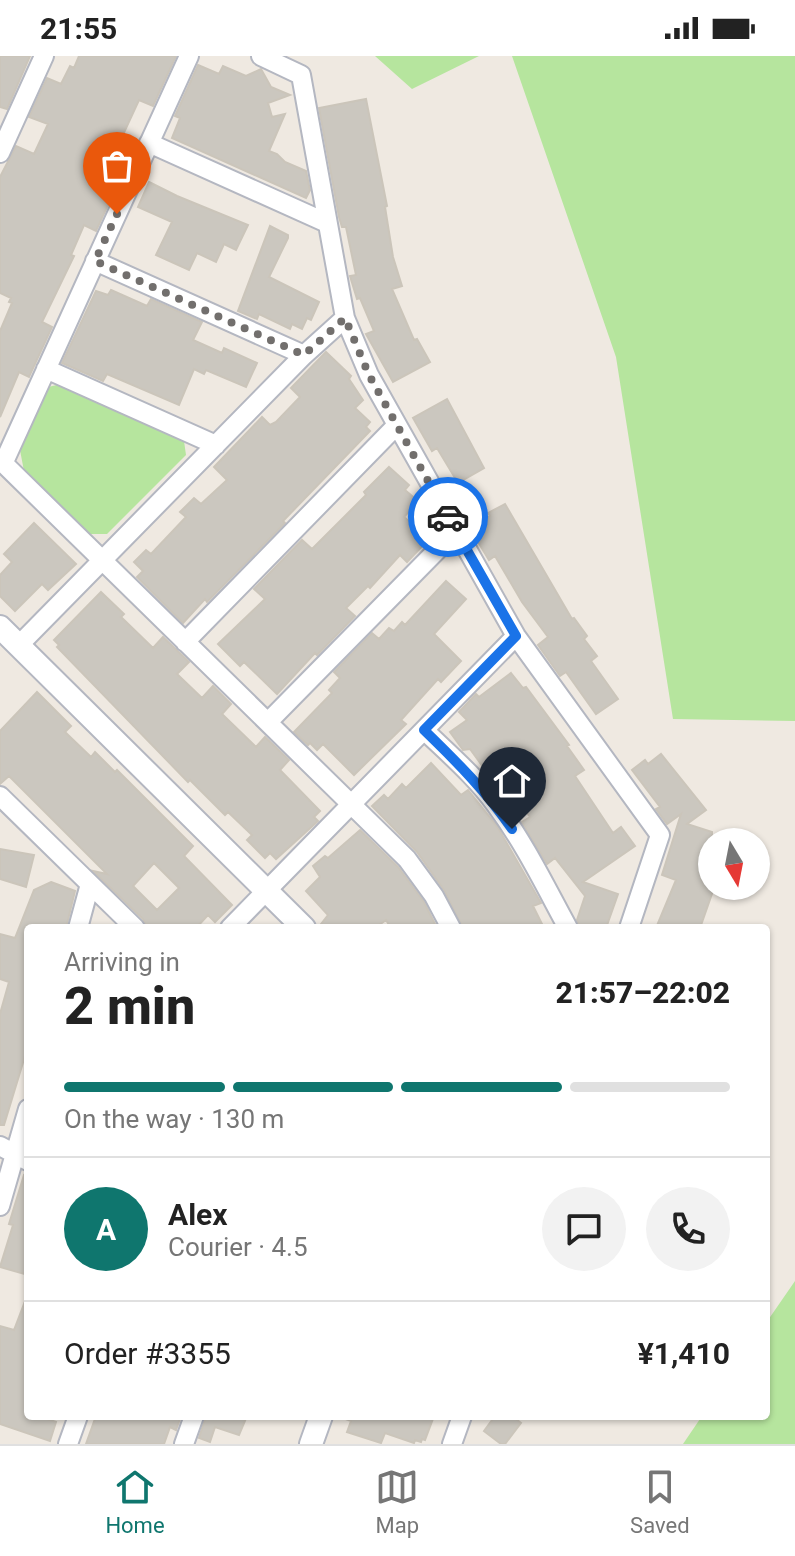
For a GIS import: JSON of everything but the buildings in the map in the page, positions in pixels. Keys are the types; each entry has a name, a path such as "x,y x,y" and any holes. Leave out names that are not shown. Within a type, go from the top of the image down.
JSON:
{"street":[{"path":"0,153 4,132 44,56"},
{"path":"189,56 2,462 407,859 434,896 449,924"},
{"path":"261,56 301,75 345,318 369,375 516,636 660,835 630,924"},
{"path":"149,143 327,223"},
{"path":"95,261 304,355"},
{"path":"19,645 304,355 345,318"},
{"path":"46,369 216,445"},
{"path":"185,642 397,425"},
{"path":"268,722 456,531"},
{"path":"0,627 300,924"},
{"path":"234,924 516,636"},
{"path":"424,730 461,765 495,804 530,855 566,924"},
{"path":"0,796 131,924"},
{"path":"79,924 90,884"},
{"path":"0,1206 24,1122"},
{"path":"68,1444 77,1420"},
{"path":"184,1444 193,1420"},
{"path":"311,1444 320,1420"},
{"path":"452,1444 461,1420"}],"green space":[{"path":"375,56 479,56 412,89"},
{"path":"512,56 795,56 795,721 673,719 616,357"},
{"path":"61,384 184,441 186,455 107,534 90,534 24,471 19,445 44,388"},
{"path":"795,1281 795,1444 683,1444 699,1420 770,1420 770,1317"}],"way so far":[{"path":"117,214 95,261 304,355 345,318 369,375 448,517"}],"route":[{"path":"448,517 516,636 424,730 461,765 512,829"}]}
